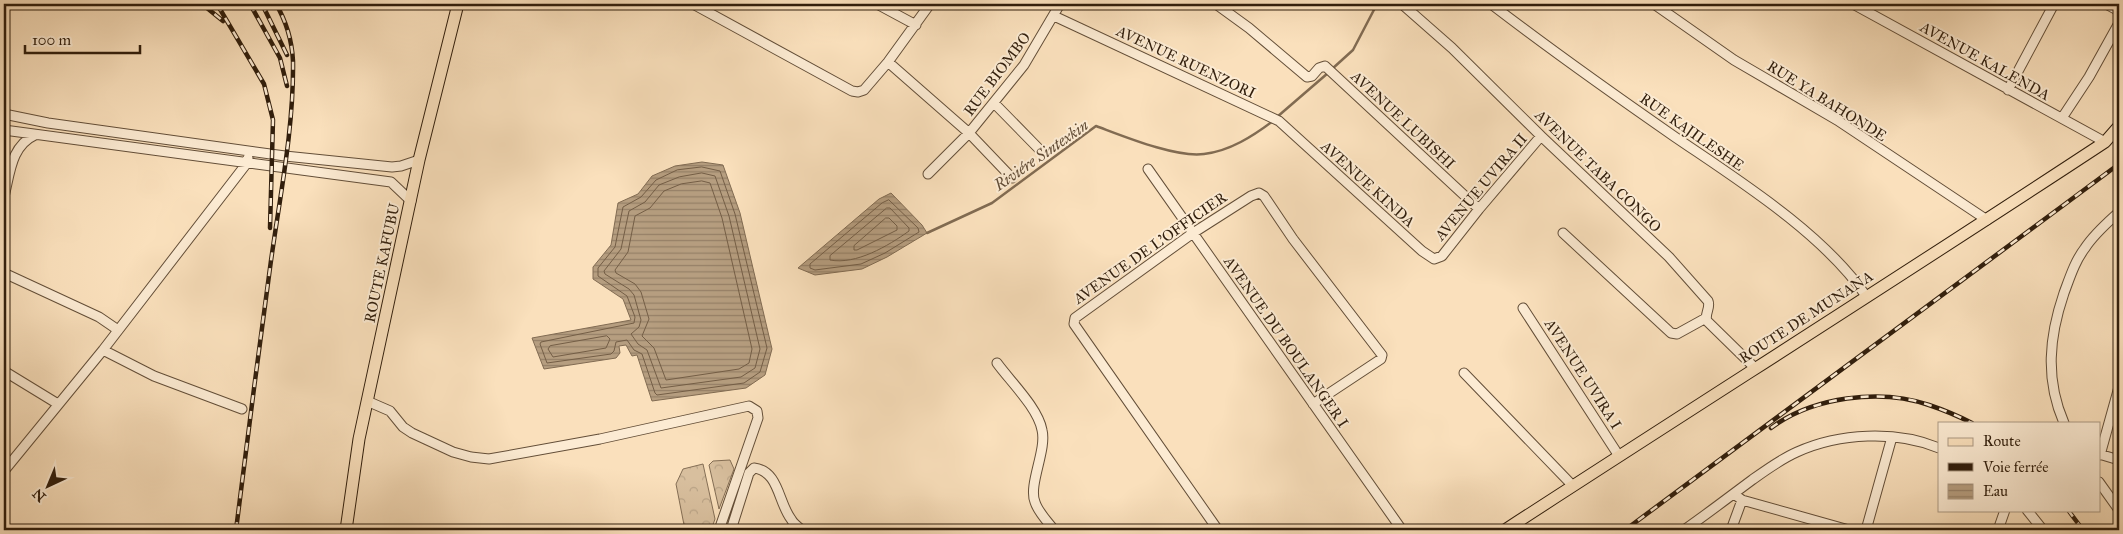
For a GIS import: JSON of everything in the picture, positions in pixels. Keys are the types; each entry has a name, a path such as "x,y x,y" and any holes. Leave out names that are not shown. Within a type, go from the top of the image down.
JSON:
{"main road":[{"name":"ROUTE KAFUBU","path":"346,530 359,438 419,160 458,4"},
{"name":"ROUTE DE MUNANA","path":"1505,530 1866,296 1987,220 2105,142 2119,126"}],"street":[{"path":"693,4 852,91 858,92 864,90 888,62 930,4"},
{"path":"877,4 916,25"},
{"name":"RUE BIOMBO","path":"928,174 969,133 1024,65 1060,4"},
{"name":"AVENUE LUBISHI","path":"1216,4 1249,28 1307,77 1312,76 1318,68 1326,66 1478,209"},
{"name":"AVENUE TABA CONGO","path":"1402,4 1452,48 1541,136 1669,257 1709,302 1706,318"},
{"name":"RUE KAJILESHE","path":"1491,4 1617,96 1754,190 1852,274 1866,296"},
{"name":"RUE YA BAHONDE","path":"1654,4 1734,60 1837,120 1987,220"},
{"name":"AVENUE KALENDA","path":"1853,4 2105,142"},
{"path":"2008,90 2054,4"},
{"path":"2106,4 2119,11"},
{"name":"AVENUE RUENZORI","path":"1054,16 1279,121"},
{"path":"2062,118 2119,23"},
{"path":"888,62 969,133 1012,178"},
{"path":"994,103 1041,151"},
{"path":"4,114 48,124 392,167 419,160"},
{"name":"AVENUE KINDA","path":"1279,121 1422,251 1434,259 1442,256"},
{"path":"4,130 391,182 411,201"},
{"path":"4,197 16,152 23,142 36,135"},
{"name":"AVENUE UVIRA II","path":"1442,256 1478,209 1541,136"},
{"path":"4,471 103,350 247,163 250,150"},
{"name":"AVENUE DU BOULANGER I","path":"1148,169 1402,530"},
{"name":"AVENUE DE L'OFFICIER","path":"1218,530 1074,324 1074,320 1079,314 1193,233 1255,193 1264,196 1306,257 1380,351 1381,360 1313,404"},
{"path":"2064,422 2055,397 2051,371 2051,343 2056,316 2073,270 2084,248 2103,226 2119,212"},
{"path":"1563,233 1671,332 1677,334 1706,318 1755,368"},
{"path":"4,273 99,317 118,330"},
{"name":"AVENUE UVIRA I","path":"1523,308 1619,456"},
{"path":"103,350 154,376 242,409"},
{"path":"996,363 1035,413 1042,427 1043,443 1033,495 1036,504 1054,530"},
{"path":"4,371 58,404"},
{"path":"1464,373 1573,486"},
{"path":"2119,387 2100,454 2119,460"},
{"path":"368,401 390,411 412,433 452,452 471,457 490,458 600,439 749,406 757,411 758,418 718,530"},
{"path":"1684,530 1771,466 1797,452 1826,442 1854,437 1892,437 1930,444 1938,448"},
{"path":"1866,530 1892,437"},
{"path":"731,530 749,473 754,468 762,469 774,482 790,519 802,530"},
{"path":"2100,483 2119,510"},
{"path":"1734,494 1742,500 1849,530"},
{"path":"1731,530 1742,500"},
{"path":"1998,530 2004,512"},
{"path":"2029,512 2043,530"}],"green space":[{"path":"730,460 734,469 719,509 709,465 713,461"},
{"path":"703,464 715,519 711,530 685,530 676,484 683,469"}],"water":[{"path":"702,162 723,165 740,213 772,349 765,375 746,388 652,401 637,355 632,356 626,345 619,346 620,353 616,358 544,369 532,338 631,320 623,299 593,279 593,267 611,245 618,203 638,194 652,176 675,166"},
{"path":"891,193 922,225 927,233 887,257 862,269 815,275 798,268 879,199"}],"waterway":[{"name":"Riviére Sintexkin","path":"1332,69 1353,50 1377,4"},
{"name":"Riviére Sintexkin","path":"1277,117 1328,73"},
{"name":"Riviére Sintexkin","path":"927,233 992,203 1096,126 1165,150 1179,153 1204,154 1232,146 1273,121"}],"railway":[{"path":"202,4 223,21"},
{"path":"217,4 264,84 273,120 270,228"},
{"path":"250,4 280,58 287,86"},
{"path":"262,4 287,55"},
{"path":"236,530 285,165 293,87 293,61 288,31 276,4"},
{"path":"1625,530 2119,164"},
{"path":"1771,428 1788,417 1806,409 1847,398 1868,397 1910,400 1940,409 1970,422"},
{"path":"2070,512 2083,530"}]}
